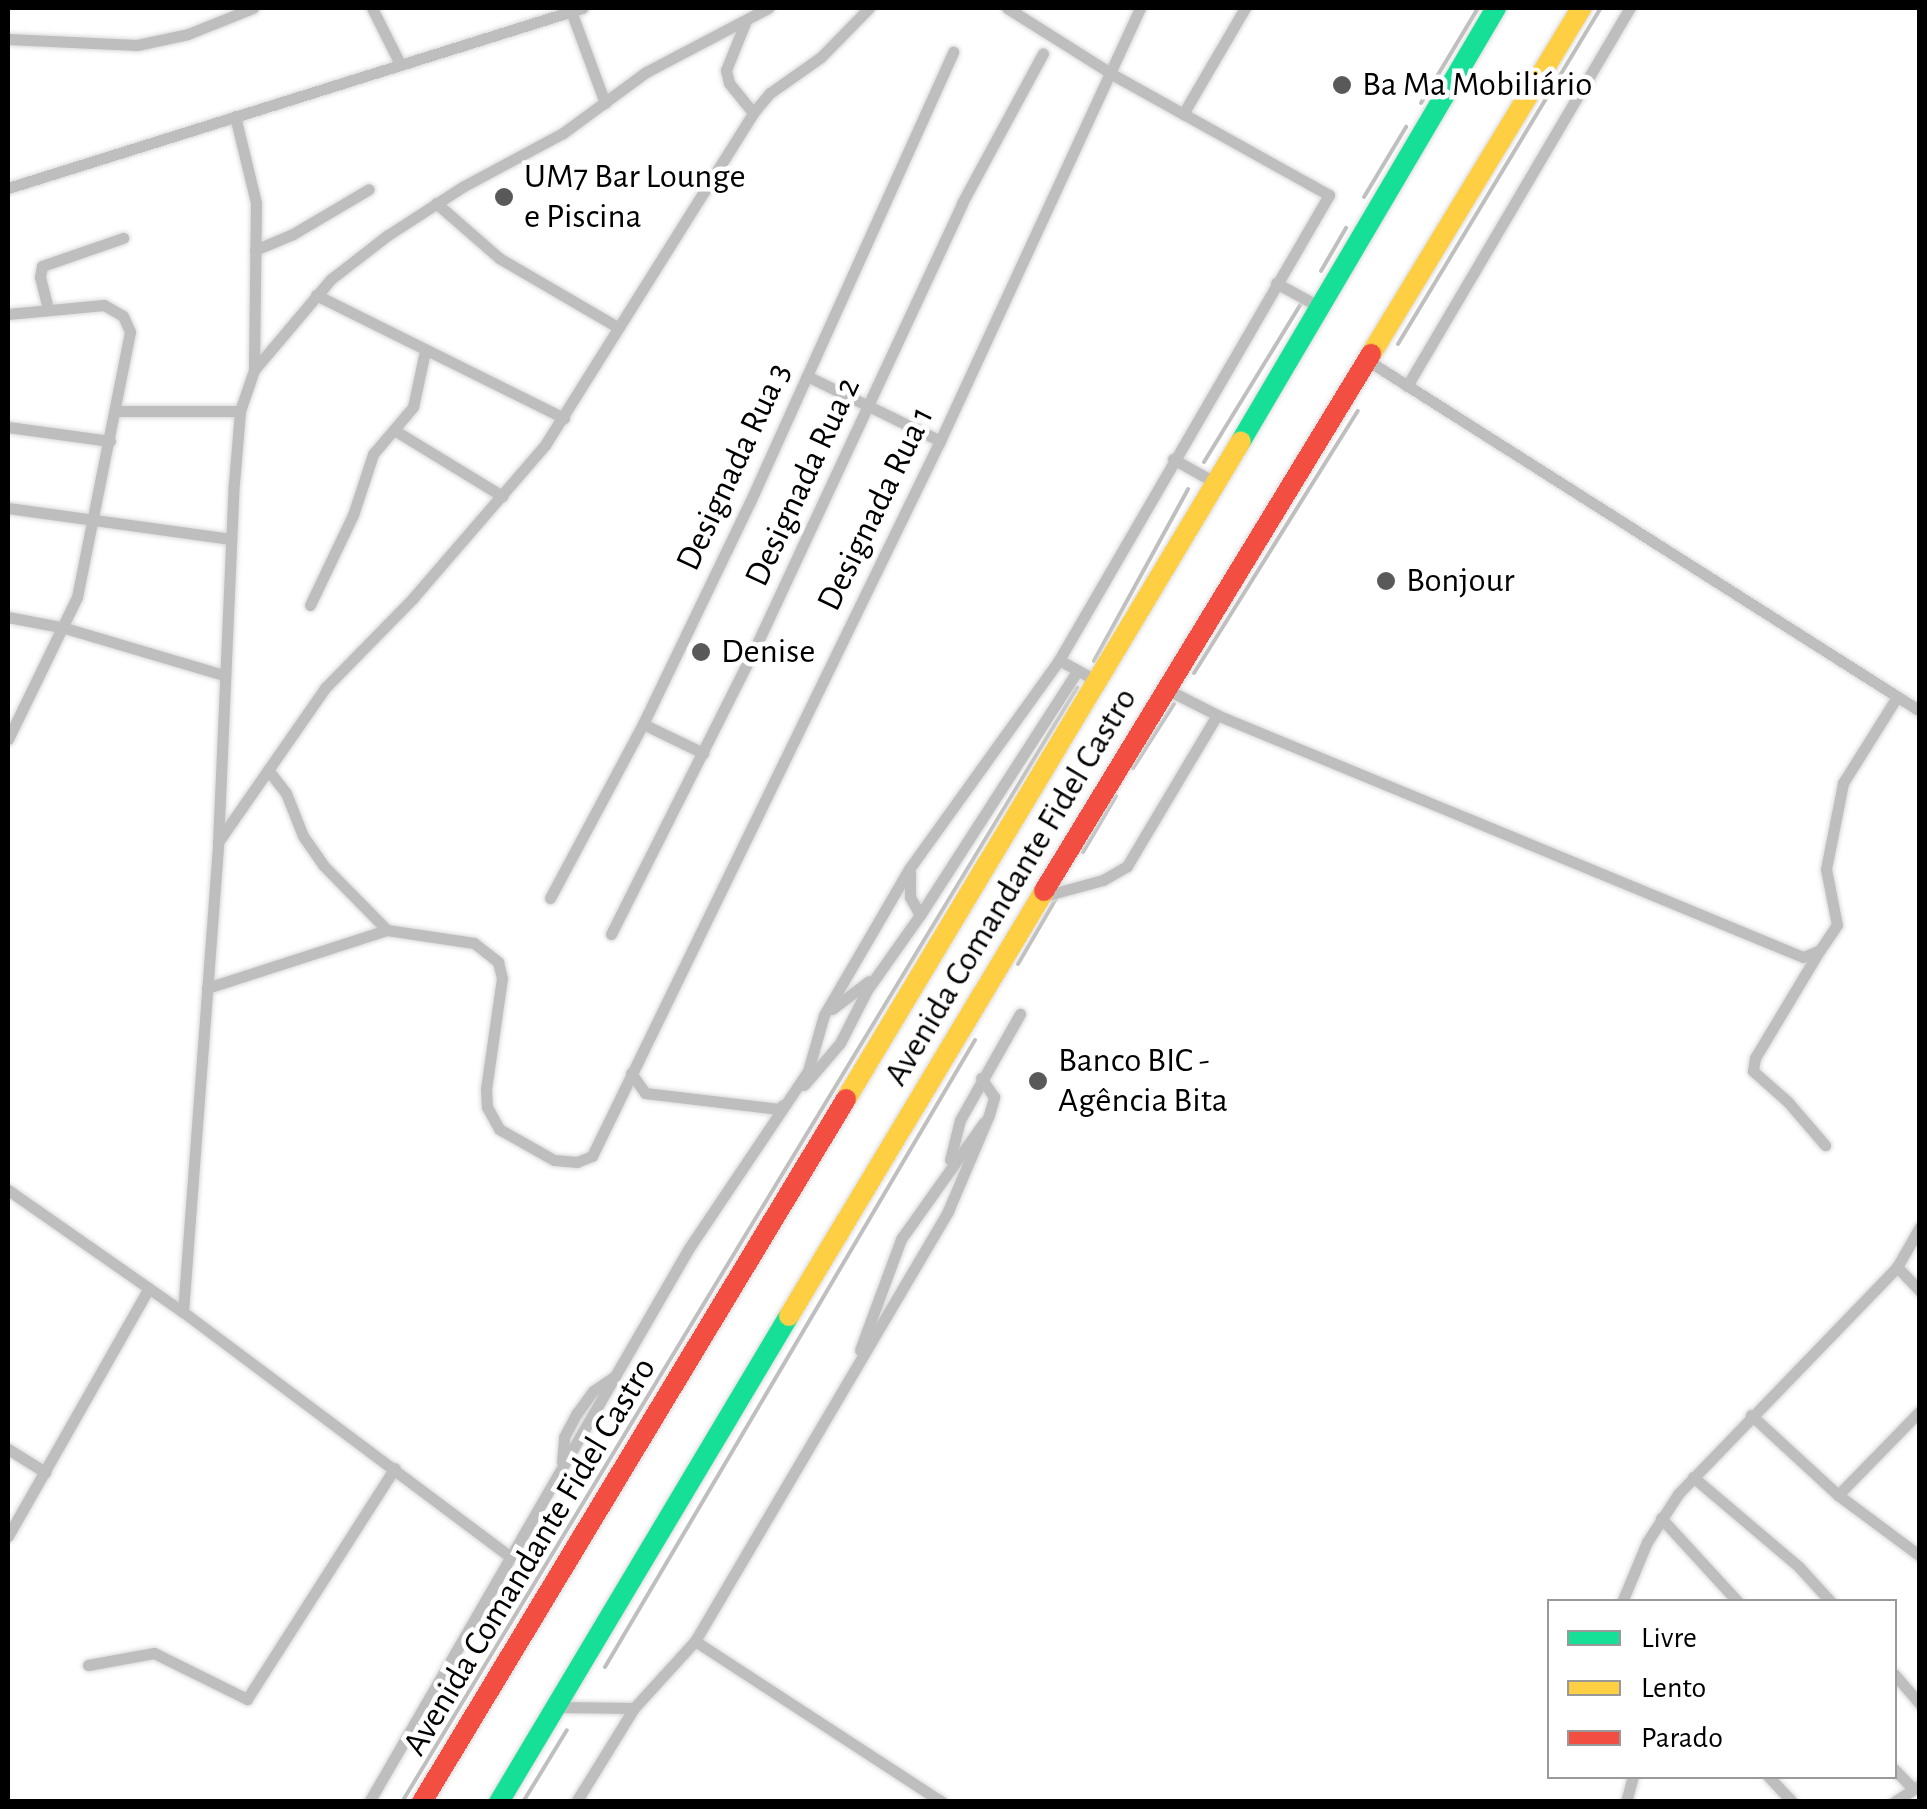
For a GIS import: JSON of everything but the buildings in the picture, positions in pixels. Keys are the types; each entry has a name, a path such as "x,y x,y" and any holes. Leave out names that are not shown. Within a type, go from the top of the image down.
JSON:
{"highway":[{"name":"Avenida Comandante Fidel Castro","path":"422,1802 1099,682 1496,8"},
{"path":"1567,32 1570,8"},
{"name":"Avenida Comandante Fidel Castro","path":"499,1802 1041,896 1581,8"}],"street":[{"path":"372,8 399,62"},
{"path":"254,370 316,294 436,203 551,140 646,72 768,8"},
{"path":"218,844 334,677 404,608 564,418 616,326 753,113 781,84 821,57 869,8"},
{"path":"369,1802 508,1555 689,1248 808,1071 824,1015 910,869 1059,660 1329,195 1112,74 1007,8"},
{"name":"Designada Rua 1","path":"388,930 474,943 498,962 502,978 486,1107 499,1130 514,1142 569,1162 592,1156 940,441 1140,8"},
{"path":"1183,114 1245,8"},
{"path":"1407,386 1630,8"},
{"path":"8,39 88,46 137,45 188,34 248,9"},
{"path":"8,188 577,9 606,102"},
{"path":"744,23 726,70 729,83 753,113"},
{"name":"Designada Rua 3","path":"550,898 644,724 953,52"},
{"name":"Designada Rua 2","path":"611,934 870,407 962,203 1043,53"},
{"path":"184,1312 218,844 240,412 254,370 256,203 234,116"},
{"path":"255,250 292,234 369,189"},
{"path":"436,203 517,270 616,326"},
{"path":"48,309 40,277 42,266 123,238"},
{"path":"1276,283 1320,307"},
{"path":"316,294 564,418"},
{"path":"8,314 104,304 122,316 130,332 118,411 81,580 65,628 8,739"},
{"path":"310,605 353,515 366,468 417,398 426,352"},
{"path":"1367,360 1920,711"},
{"path":"807,376 940,441"},
{"path":"118,411 240,412"},
{"path":"8,427 110,440"},
{"path":"394,430 502,496"},
{"path":"1173,459 1216,483"},
{"path":"8,508 92,523 231,539"},
{"path":"8,618 65,628 224,675"},
{"path":"1059,660 1099,682"},
{"path":"779,1109 822,1068 876,975 920,915 1078,671"},
{"path":"1168,690 1216,715 1796,957 1820,950"},
{"path":"1825,1145 1788,1102 1752,1071 1755,1058 1837,925 1826,868 1839,794 1897,697"},
{"path":"1041,896 1102,880 1128,866 1216,715"},
{"path":"644,724 703,753"},
{"path":"207,988 388,930 323,866 303,836 286,794 268,770"},
{"path":"910,869 910,897 920,915"},
{"path":"824,1015 876,975"},
{"path":"948,1169 960,1120 1020,1014"},
{"path":"631,1073 645,1092 779,1109"},
{"path":"576,1802 634,1708 695,1641 948,1211 990,1115 994,1096 981,1078"},
{"path":"855,1369 902,1240 948,1169 990,1115"},
{"path":"8,1190 184,1312 508,1555"},
{"path":"1623,1599 1661,1518 1692,1476 1898,1267 1920,1227"},
{"path":"1898,1267 1920,1291"},
{"path":"8,1536 149,1288"},
{"path":"1838,1495 1920,1411"},
{"path":"1750,1414 1838,1495 1918,1553"},
{"path":"8,1448 45,1472"},
{"path":"88,1665 154,1653 247,1699 394,1468"},
{"path":"1692,1476 1799,1567 1828,1599"},
{"path":"1661,1518 1735,1599"},
{"path":"695,1641 942,1802"},
{"path":"1897,1677 1920,1704"},
{"path":"557,1707 634,1708"},
{"path":"1771,1779 1792,1802"},
{"path":"1894,1802 1916,1787"}],"waterway":[{"path":"1421,103 1478,8"},
{"path":"1398,344 1601,8"},
{"path":"1364,197 1406,127"},
{"path":"1321,271 1346,228"},
{"path":"1204,462 1301,304"},
{"path":"1194,673 1358,411"},
{"path":"1094,661 1188,489"},
{"path":"402,1802 1077,688"},
{"path":"1133,768 1174,704"},
{"path":"1083,852 1116,796"},
{"path":"1018,964 1057,897"},
{"path":"605,1667 975,1040"},
{"path":"523,1802 567,1730"}],"traffic: fast":[{"path":"1241,441 1496,8"},
{"path":"499,1802 789,1316"}],"traffic: slow":[{"path":"1371,354 1581,8"},
{"path":"846,1099 1241,441"},
{"path":"789,1316 1044,891"}],"traffic: jam":[{"path":"1044,891 1371,354"},
{"path":"422,1802 846,1099"}],"place":[{"name":"Ba Ma Mobiliário","path":"1342,85"},
{"name":"UM7 Bar Lounge e Piscina","path":"504,197"},
{"name":"Bonjour","path":"1386,581"},
{"name":"Denise","path":"701,652"},
{"name":"Banco BIC - Agência Bita","path":"1038,1081"}]}
